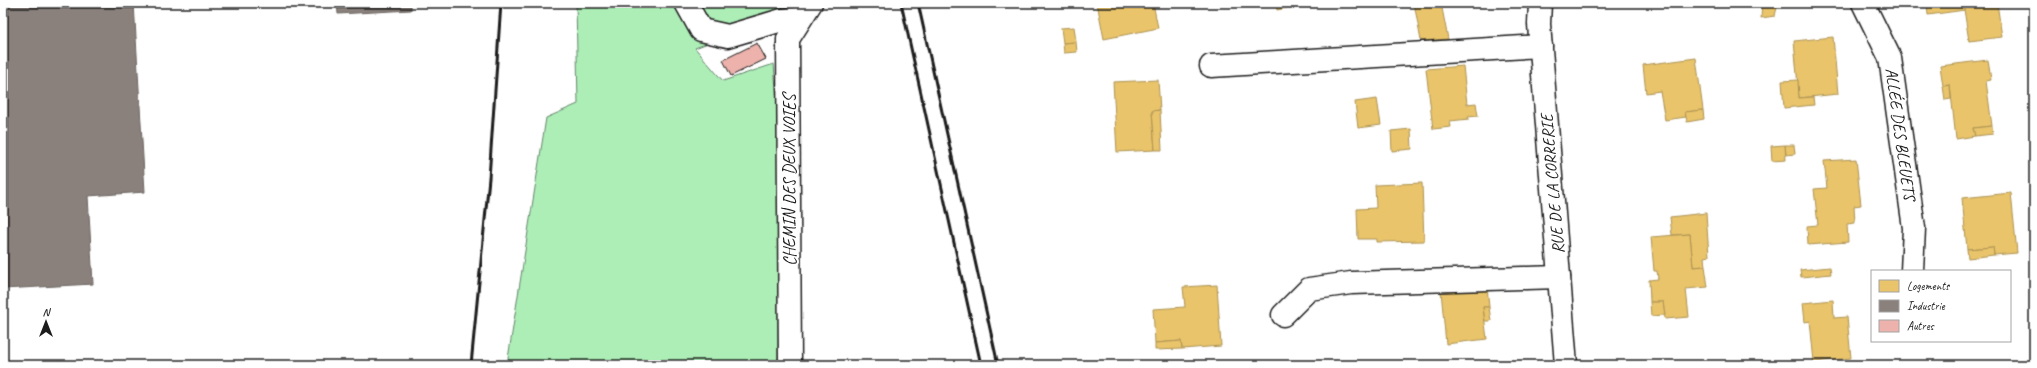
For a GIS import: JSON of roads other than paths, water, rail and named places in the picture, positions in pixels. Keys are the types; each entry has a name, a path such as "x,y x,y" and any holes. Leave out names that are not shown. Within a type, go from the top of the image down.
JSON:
{"street":[{"path":"686,3 701,30 728,36 782,20 806,11"},
{"name":"RUE DE LA CORRERIE","path":"1540,3 1541,46 1566,365"},
{"name":"ALLÉE DES BLEUETS","path":"1863,3 1890,58 1914,228 1912,270"},
{"name":"CHEMIN DES DEUX VOIES","path":"790,365 788,39 806,11"},
{"path":"1211,66 1541,46"},
{"path":"1283,315 1309,289 1351,283 1559,277"}],"railway":[{"path":"471,365 489,178 501,3"},
{"path":"901,3 981,365"},
{"path":"918,3 998,365"}]}
